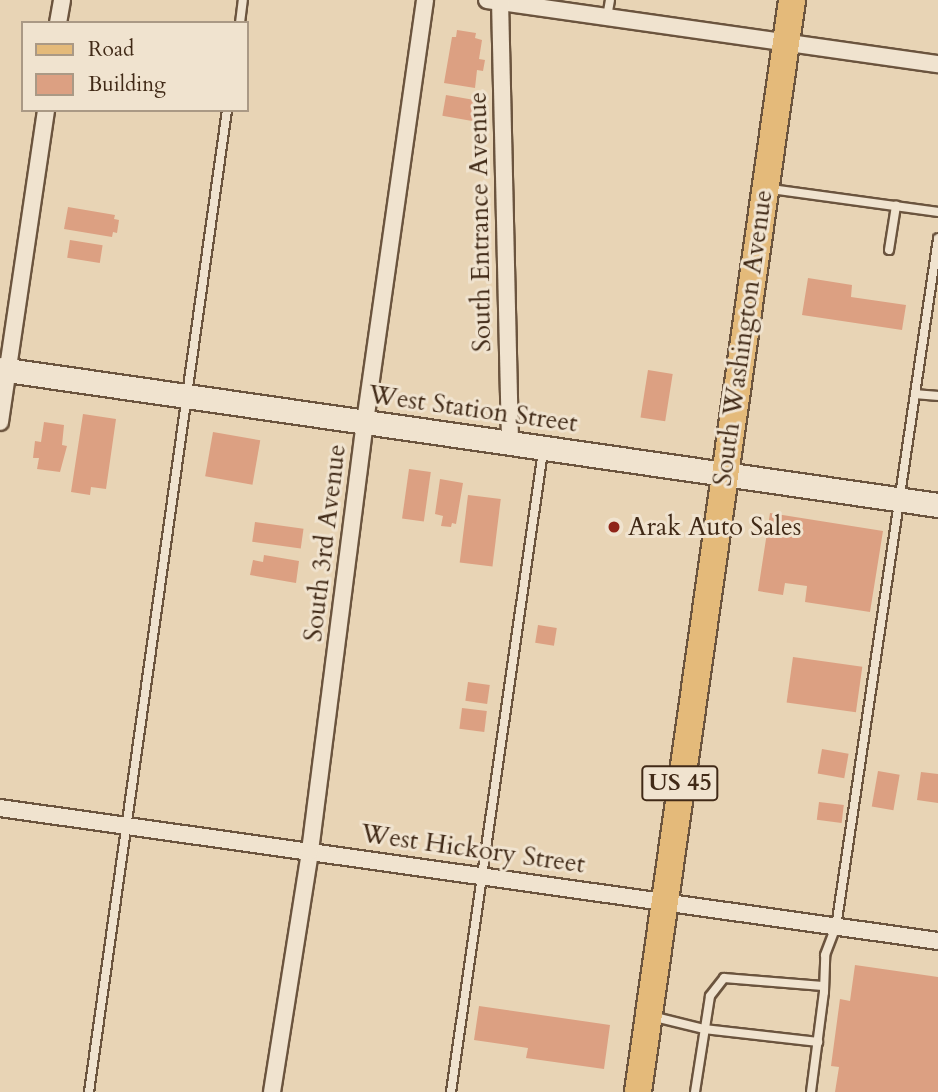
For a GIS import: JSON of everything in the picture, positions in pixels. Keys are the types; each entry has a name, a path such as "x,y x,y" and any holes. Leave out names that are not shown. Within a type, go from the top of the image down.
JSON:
{"main road":[{"name":"South Washington Avenue","path":"638,1092 792,0"},
{"name":"West Station Street","path":"4,369 938,505"}],"street":[{"path":"58,21 62,0"},
{"name":"South 3rd Avenue","path":"272,1092 310,851 365,422 425,0"},
{"path":"496,1 938,64"},
{"name":"South Entrance Avenue","path":"496,1 510,443"},
{"path":"0,422 4,369 46,112"},
{"name":"West Hickory Street","path":"0,807 938,941"}],"lane":[{"path":"240,21 243,0"},
{"path":"607,17 610,0"},
{"path":"89,1092 228,112"},
{"path":"764,188 938,212"},
{"path":"889,250 895,206"},
{"path":"811,1092 825,956 836,927 938,239"},
{"path":"915,394 938,396"},
{"path":"451,1092 543,448"},
{"path":"695,1092 710,996 724,978 823,986"},
{"path":"648,1015 704,1029 818,1042"}],"building":[{"path":"457,30 476,33 475,38 482,40 479,59 485,60 483,71 477,70 475,88 444,83 452,37 456,37"},
{"path":"446,95 481,101 478,122 442,116"},
{"path":"68,207 115,215 114,219 119,220 117,233 113,232 112,237 64,229"},
{"path":"70,240 103,245 100,263 67,258"},
{"path":"808,278 852,285 851,297 906,305 902,330 802,315"},
{"path":"648,370 673,374 665,421 640,417"},
{"path":"83,414 116,419 106,489 91,487 90,495 71,492"},
{"path":"44,422 64,425 62,445 67,446 60,472 37,469 39,458 33,458 35,441 41,442"},
{"path":"213,432 260,440 252,485 205,476"},
{"path":"409,469 431,472 424,522 402,519"},
{"path":"440,479 463,483 456,524 452,523 451,527 441,526 443,516 435,514"},
{"path":"468,495 501,499 492,567 460,562"},
{"path":"770,513 883,531 870,612 805,602 807,586 785,583 783,595 758,591"},
{"path":"255,522 304,529 301,549 252,542"},
{"path":"264,555 299,561 296,583 250,575 253,560 263,562"},
{"path":"538,625 557,628 554,646 535,643"},
{"path":"793,657 862,667 856,712 787,703"},
{"path":"468,682 490,685 487,704 465,701"},
{"path":"462,708 487,711 484,732 459,729"},
{"path":"822,749 849,754 844,778 818,774"},
{"path":"878,771 900,775 893,810 872,806"},
{"path":"921,772 938,774 938,803 917,800"},
{"path":"819,802 844,805 842,823 817,820"},
{"path":"855,965 938,977 938,1092 835,1092 839,1067 831,1066 840,999 850,1001"},
{"path":"479,1006 610,1025 604,1069 526,1058 528,1048 474,1040"}],"place":[{"name":"Arak Auto Sales","path":"614,527"}]}
